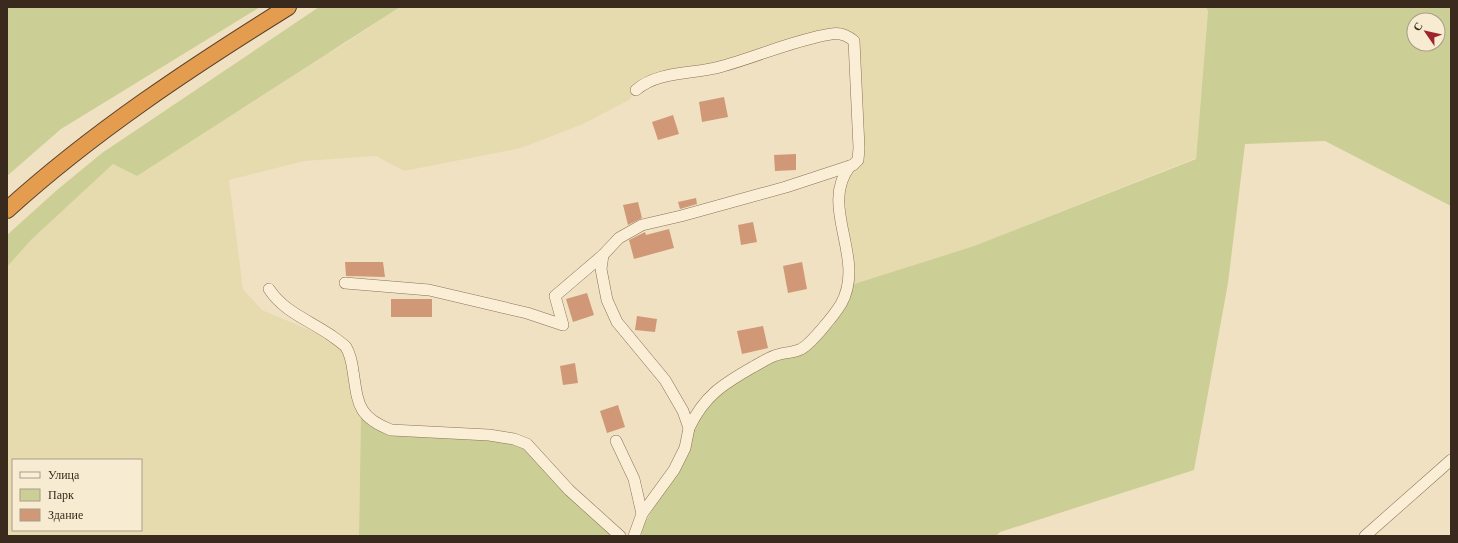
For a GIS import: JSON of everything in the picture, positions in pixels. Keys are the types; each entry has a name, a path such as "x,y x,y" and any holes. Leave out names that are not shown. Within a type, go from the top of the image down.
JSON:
{"highway":[{"path":"7,210 46,175 98,134 229,44 288,7"}],"street":[{"path":"345,283 429,290 527,313 563,325 555,296 603,255 619,238 642,225 765,193 850,166 858,160 859,148 854,41 849,36 832,34 759,54 722,67 672,75 644,83 636,90"},
{"path":"634,536 642,514 674,470 685,448 689,428 696,412 705,401 722,385 776,355 802,349 830,319 842,303 848,286 850,261 841,224 838,189 842,178 850,166"},
{"path":"603,255 602,269 607,300 617,322 665,380 683,410 689,428"},
{"path":"269,289 275,299 285,308 326,332 346,348 352,362 361,410 378,425 391,430 489,435 514,439 527,444 570,490 620,536"},
{"path":"616,441 634,479 642,514"},
{"path":"1365,536 1451,460"}],"shaded area":[{"path":"400,7 1206,7 1208,11 1196,158 974,246 854,284 843,185 862,157 858,39 844,31 644,80 629,100 583,124 521,148 404,171 376,156 304,161 229,180 243,289 262,310 352,348 361,413 359,536 7,536 7,267 31,240 113,164 338,48"}],"green space":[{"path":"7,7 260,7 61,129 7,176"},
{"path":"319,7 400,7 137,176 113,164 31,240 7,267 7,235 57,190 102,153"},
{"path":"1206,7 1451,7 1451,206 1325,141 1245,144 1228,283 1194,470 1000,532 996,536 641,536 643,525 682,463 699,412 733,381 777,359 797,355 833,326 854,284 974,246 1196,159 1208,11"},
{"path":"361,413 379,428 518,442 617,536 359,536"}],"building":[{"path":"724,97 728,117 702,122 699,102"},
{"path":"673,115 679,134 658,140 652,122"},
{"path":"796,154 796,170 775,171 774,155"},
{"path":"696,198 697,204 680,209 678,202"},
{"path":"638,202 642,218 628,225 623,205"},
{"path":"753,222 757,242 741,245 738,225"},
{"path":"669,229 674,248 634,259 629,240 645,232 646,235"},
{"path":"345,262 383,262 385,277 346,276"},
{"path":"802,262 807,289 788,293 783,266"},
{"path":"587,293 594,315 573,322 566,299"},
{"path":"391,299 432,299 432,317 391,317"},
{"path":"637,316 657,319 655,332 635,330"},
{"path":"763,326 768,348 742,354 737,331"},
{"path":"575,363 578,383 563,385 560,366"},
{"path":"618,405 625,427 607,433 600,411"}]}
